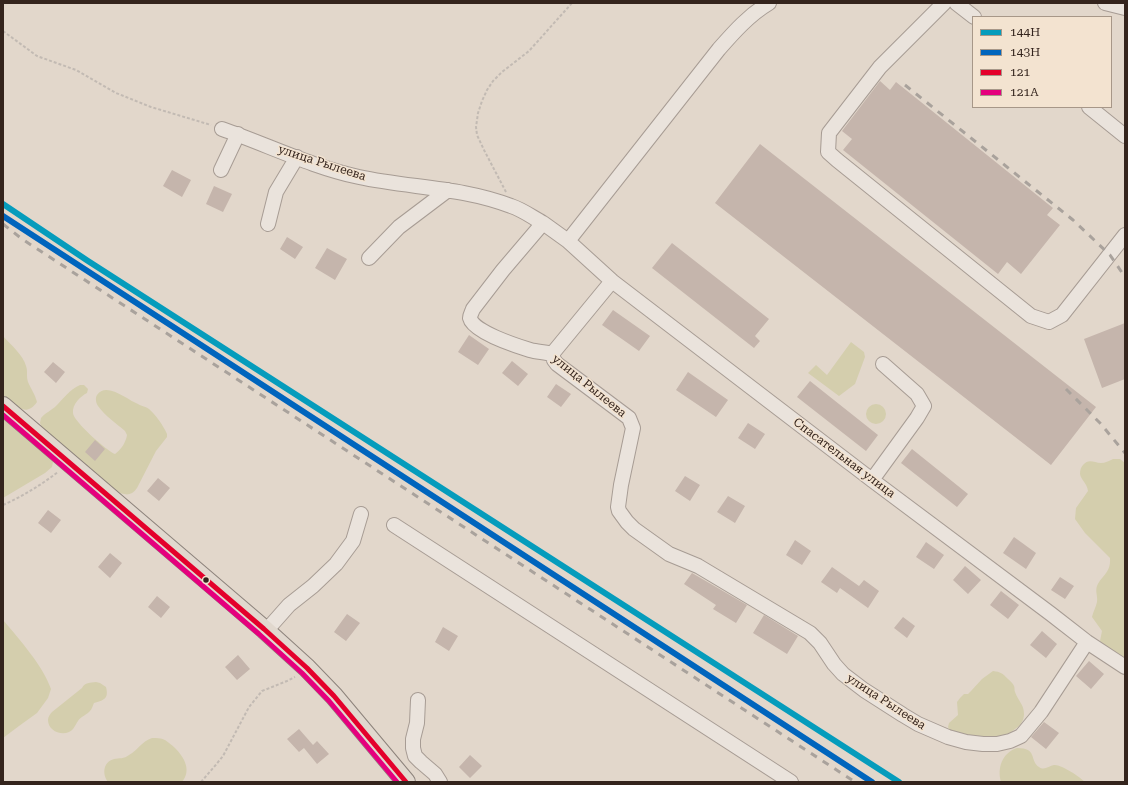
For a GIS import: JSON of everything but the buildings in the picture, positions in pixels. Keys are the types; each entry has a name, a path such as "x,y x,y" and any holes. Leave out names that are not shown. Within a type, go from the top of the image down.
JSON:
{"main road":[{"path":"3,406 266,631 307,668 334,696 406,782"}],"street":[{"path":"568,241 719,50 752,14 769,3"},
{"path":"944,3 880,67 829,133 828,152 1031,316 1049,322 1062,315 1125,235"},
{"path":"956,3 973,16"},
{"path":"1104,3 1125,8"},
{"path":"1089,108 1125,136"},
{"name":"улица Рылеева","path":"222,129 297,157 358,177 448,190 489,199 512,206 543,223 503,270 473,309 470,319 475,326 519,347 552,354 557,364 629,418 633,428 618,507 624,518 634,529 669,554 698,566 810,633 820,643 834,664 843,674 864,690 918,724 948,737 966,742 983,744 998,744 1021,736 1041,712 1086,642"},
{"path":"221,170 238,134"},
{"path":"268,224 276,192 297,157"},
{"path":"369,258 399,227 448,190"},
{"name":"Спасательная улица","path":"543,223 568,241 612,281 872,480 1052,614 1086,642 1125,668"},
{"path":"552,354 612,281"},
{"path":"872,480 924,406 917,394 883,364"},
{"path":"266,631 290,605 336,564 353,541 361,514"},
{"path":"394,525 791,782"},
{"path":"418,700 417,722 412,739 415,756 435,774 440,782"}],"path":[{"path":"512,206 505,189 477,135 476,127 478,113 487,90 493,81 529,51 572,3"},
{"path":"3,30 38,56 76,70 116,93 151,107 222,129"},
{"path":"3,505 18,498 44,482 70,463"},
{"path":"201,782 223,756 249,707 262,691 287,681 307,668"}],"shaded area":[{"path":"3,336 20,354 25,362 28,382 37,402 33,407 28,409 24,410 15,406 3,395"},
{"path":"851,342 864,352 865,357 855,384 839,396 808,373 816,365 827,375"},
{"path":"80,385 84,385 88,389 87,393 80,398 74,406 74,417 91,435 111,452 115,454 123,446 127,435 125,431 107,416 98,406 96,398 101,391 106,390 117,393 139,405 148,408 157,417 167,434 167,437 156,451 137,488 130,494 116,491 43,430 40,423 41,418"},
{"path":"876,404 883,407 886,414 883,421 876,424 869,421 866,414 869,407"},
{"path":"3,417 51,458 53,462 52,467 45,473 3,498"},
{"path":"1113,459 1120,459 1125,463 1125,658 1100,641 1102,631 1092,617 1097,602 1097,586 1108,571 1110,558 1085,533 1075,519 1076,508 1088,491 1080,474 1080,470 1087,462 1092,461 1102,463"},
{"path":"3,620 37,662 51,689 48,698 37,713 3,738"},
{"path":"993,671 1003,674 1014,685 1015,692 1024,711 1024,717 1021,723 1017,728 1008,734 992,738 975,737 950,731 948,727 949,723 958,715 957,702 964,694 968,694 982,679"},
{"path":"96,682 106,687 106,697 101,701 94,703 91,710 79,719 71,731 66,733 58,733 52,729 48,720 51,713 85,685"},
{"path":"152,738 160,738 165,740 181,755 187,768 182,782 108,782 104,772 106,765 110,761 127,756 135,751 145,741"},
{"path":"1017,748 1031,752 1034,761 1041,768 1057,765 1070,771 1085,782 1001,782 1000,766 1004,757 1012,750"}],"railway":[{"path":"905,85 1073,220 1110,255 1125,277"},
{"path":"3,224 22,239 855,782"},
{"path":"1066,389 1100,423 1125,453"}],"transit line":[{"name":"144Н","path":"3,204 88,261 899,782"},
{"name":"143Н","path":"3,216 872,782"},
{"name":"121","path":"3,406 264,629 307,668 334,696 406,782"},
{"name":"121А","path":"3,415 259,634 302,673 329,701 397,782"}]}
